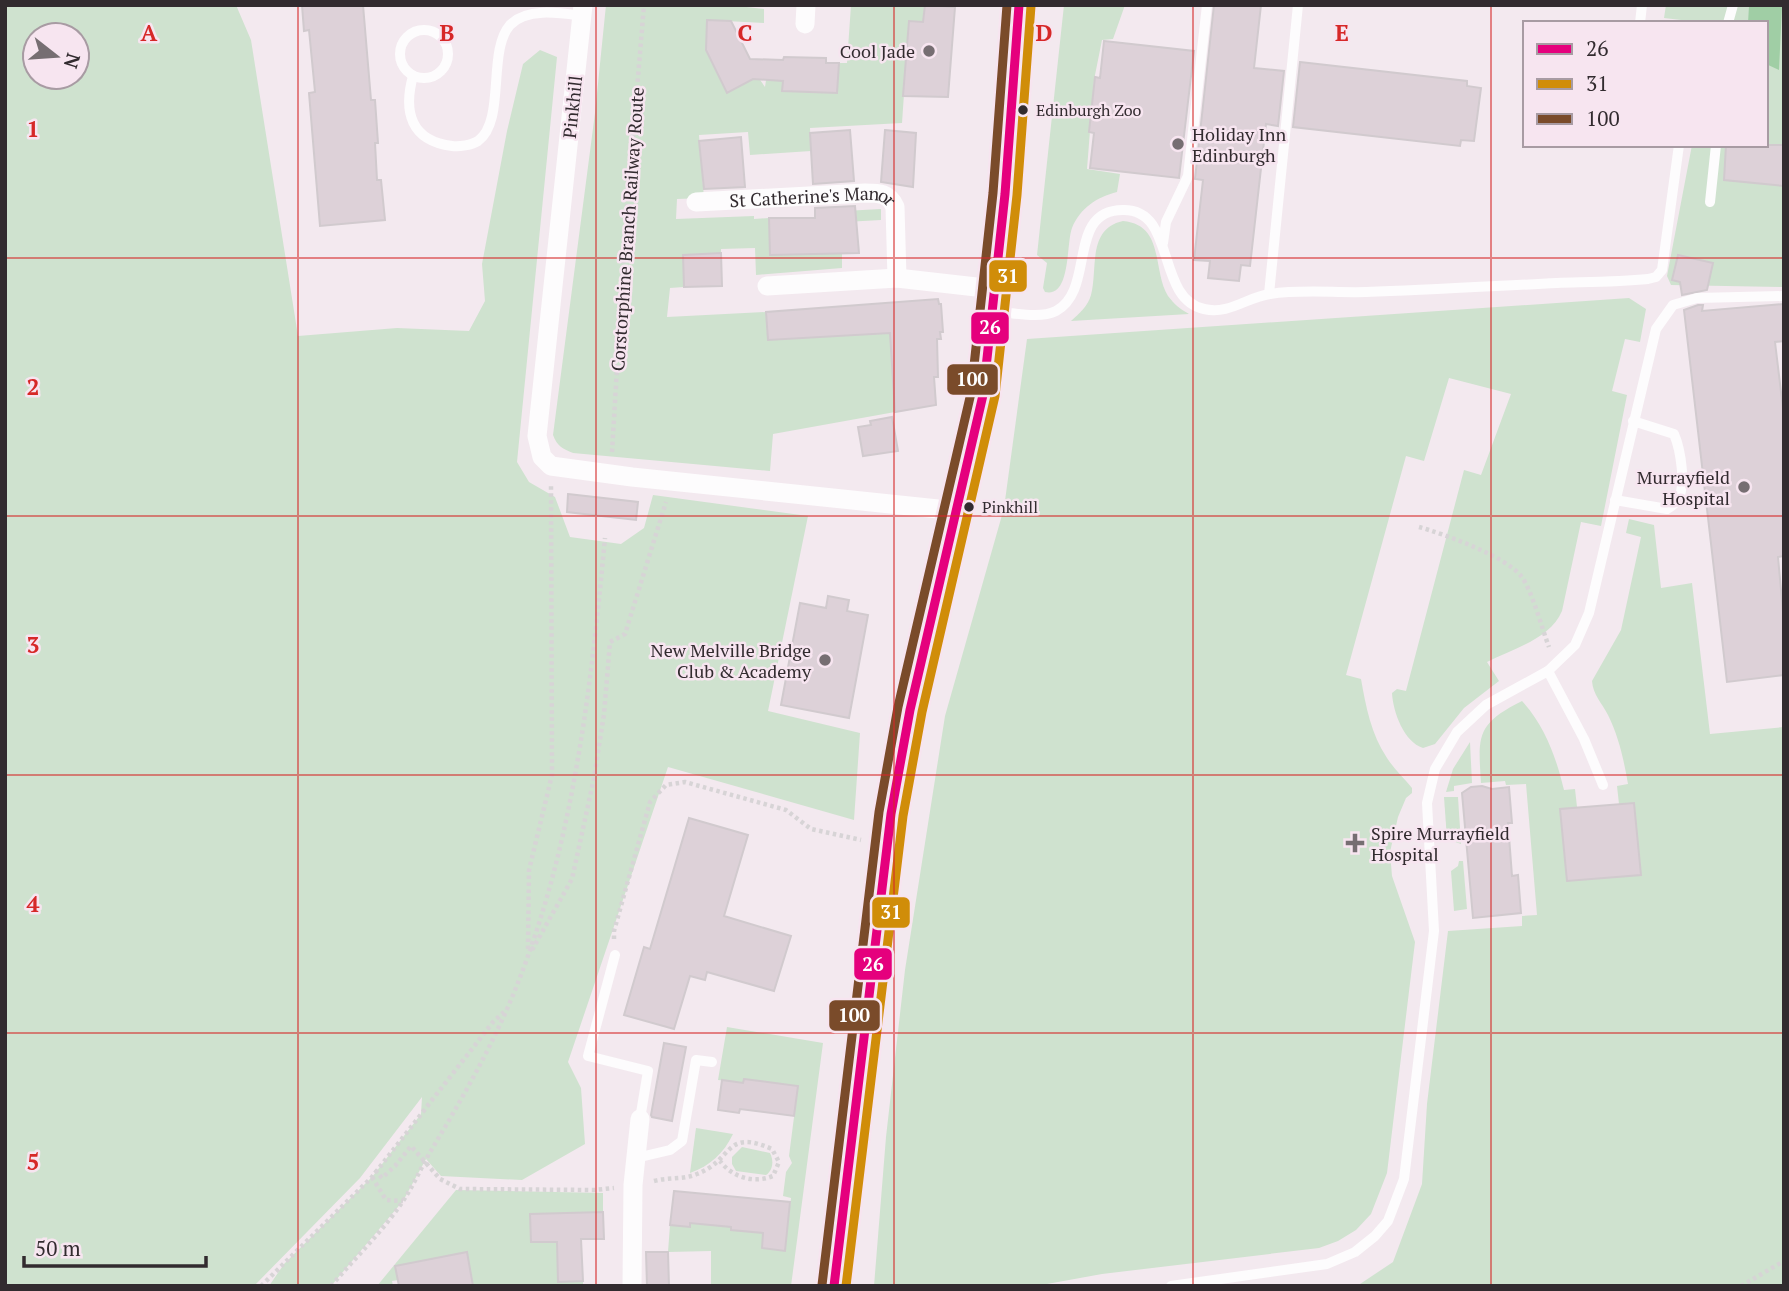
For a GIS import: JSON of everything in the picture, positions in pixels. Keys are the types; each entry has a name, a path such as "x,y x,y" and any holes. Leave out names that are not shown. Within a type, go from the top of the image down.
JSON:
{"main road":[{"path":"834,1286 886,845 910,710 983,395 1005,194 1019,5"}],"street":[{"name":"Pinkhill","path":"551,466 542,457 537,436 583,10"},
{"name":"St Catherine's Manor","path":"696,202 884,194 895,207 897,278"},
{"path":"766,286 897,278 993,300"},
{"path":"551,466 957,511"},
{"path":"632,1286 635,1158 640,1119"}],"lane":[{"path":"1162,243 1166,222 1188,176 1207,5"},
{"path":"1269,293 1298,5"},
{"path":"413,76 408,92 411,119 419,134 438,144 458,146 478,141 491,123 502,36 512,23 528,15 583,10"},
{"path":"417,31 436,33 447,48 445,66 431,78 413,76 405,70 401,61 403,43 417,31"},
{"path":"993,300 1038,314 1054,312 1074,294 1087,237 1101,216 1112,211 1136,211 1146,217 1162,243 1178,289 1192,305 1206,309 1223,310 1269,293 1501,288 1656,277 1662,270 1679,147"},
{"path":"1710,202 1716,147"},
{"path":"1174,1286 1327,1264 1354,1252 1375,1236 1388,1221 1404,1179 1434,931 1427,803 1435,769 1457,732 1486,705 1551,668 1575,645 1588,613 1656,329 1673,305 1697,298 1784,296"},
{"path":"1615,500 1667,509 1678,501 1682,489 1680,447 1674,434 1633,421"},
{"path":"1551,668 1603,785"},
{"path":"615,954 588,1056 648,1071 640,1119"},
{"path":"635,1158 670,1150 682,1141 696,1060 712,1062"}],"path":[{"name":"Corstorphine Branch Railway Route","path":"612,452 626,221 644,5"},
{"path":"528,957 529,870 552,775 551,466"},
{"path":"528,957 572,879 594,778 604,714 610,642 625,634 673,481"},
{"path":"1419,527 1447,535 1513,568 1523,579 1551,668"},
{"path":"331,1286 403,1201 451,1118 507,1009 528,957 575,780 593,663 605,538"},
{"path":"615,954 614,931 650,802 666,785 685,782 786,810 811,829 886,845"},
{"path":"261,1286 372,1177 493,1022 507,1009"},
{"path":"375,1170 382,1178 411,1146 440,1179 460,1189"},
{"path":"372,1177 386,1200 403,1201"},
{"path":"1741,1286 1784,1261"}],"shaded area":[{"path":"5,5 236,5 251,40 298,336 397,328 469,331 485,301 482,264 507,131 523,64 540,50 557,57 517,462 529,482 555,497 570,537 621,544 644,528 653,495 808,516 768,711 860,733 854,820 668,767 568,1062 581,1088 585,1144 522,1180 441,1176 426,1159 403,1201 331,1286 269,1286 284,1264 372,1177 421,1114 422,1097 360,1178 254,1286 5,1286"},
{"path":"606,5 729,5 764,9 764,23 707,20 706,31 726,32 726,38 705,49 727,92 758,77 765,87 769,60 783,81 782,91 837,93 839,63 847,63 851,5 925,5 923,22 909,21 902,123 810,128 811,151 750,155 748,132 699,135 704,198 677,199 676,219 754,216 754,219 769,218 770,254 842,253 842,268 756,275 755,248 721,249 721,253 683,255 684,287 670,288 667,317 766,312 769,340 891,333 895,412 773,434 770,471 573,453 556,442 553,435 595,113"},
{"path":"1064,5 1125,5 1113,39 1102,40 1094,80 1087,169 1120,174 1117,192 1090,204 1075,221 1063,279 1053,292 1045,292 1043,288 1047,263 1037,255"},
{"path":"1666,5 1784,5 1784,287 1671,285 1667,276 1692,147 1768,147 1768,21 1690,21 1664,18"},
{"path":"1749,6 1782,6 1779,70 1768,65 1768,21 1748,21"},
{"path":"881,209 881,220 845,222 844,211"},
{"path":"1123,221 1136,224 1146,231 1155,250 1168,296 1189,314 1071,321 1080,313 1091,295 1099,241 1112,225"},
{"path":"1629,298 1646,309 1640,342 1625,339 1612,391 1627,395 1601,526 1581,522 1562,611 1556,621 1530,642 1487,662 1499,681 1464,708 1435,744 1423,748 1410,740 1405,733 1392,693 1397,689 1406,691 1464,470 1481,475 1511,394 1449,378 1424,461 1406,456 1346,675 1361,679 1367,710 1381,749 1412,788 1412,793 1406,798 1398,817 1390,852 1392,876 1415,942 1387,1173 1371,1214 1356,1230 1319,1248 1102,1274 1036,1286 874,1286 886,1137 905,970 945,716 1004,508 1027,339"},
{"path":"1629,519 1654,525 1661,588 1692,583 1710,734 1784,727 1784,1286 1357,1286 1393,1262 1422,1184 1427,1104 1448,931 1522,926 1522,916 1537,915 1526,784 1506,785 1505,781 1481,783 1480,754 1483,733 1496,717 1522,701 1549,742 1564,790 1575,789 1577,807 1560,809 1567,881 1640,875 1634,803 1619,804 1617,786 1628,784 1623,758 1612,723 1596,695 1592,681 1621,630 1641,537 1626,533"},
{"path":"1470,742 1472,783 1454,786 1454,791 1446,792 1453,769"},
{"path":"1444,797 1458,797 1461,844 1447,839"},
{"path":"1459,861 1463,861 1467,909 1454,911 1451,871 1458,866"},
{"path":"727,1027 823,1043 791,1286 711,1286 711,1251 668,1252 670,1225 690,1226 690,1223 763,1233 762,1248 785,1250 791,1198 783,1196 786,1172 792,1163 789,1156 798,1086 745,1079 743,1083 718,1080"},
{"path":"696,1128 733,1134 716,1158 690,1173"},
{"path":"742,1147 770,1153 772,1165 766,1175 736,1171 732,1157"},
{"path":"456,1190 603,1193 603,1212 530,1214 531,1242 557,1242 558,1282 583,1281 583,1286 473,1286 467,1252 396,1266 398,1280 392,1281 393,1286 377,1286"}],"building":[{"path":"302,5 363,5 371,100 375,100 377,180 381,180 385,220 320,226 309,93 315,92 309,30 304,31"},
{"path":"925,5 955,7 948,97 903,96 909,21 923,22"},
{"path":"1214,5 1261,5 1254,68 1284,71 1278,126 1266,124 1250,266 1241,265 1239,281 1208,278 1210,261 1194,260 1203,180 1195,179"},
{"path":"707,20 731,21 750,59 826,58 826,63 839,63 837,93 782,91 783,81 753,79 727,93 706,50"},
{"path":"1104,41 1194,51 1179,178 1090,168 1094,133 1089,132 1095,77 1100,78"},
{"path":"1300,62 1467,81 1467,86 1481,88 1474,141 1461,140 1460,146 1293,127"},
{"path":"850,130 854,181 813,184 810,133"},
{"path":"885,130 916,133 913,187 881,182"},
{"path":"741,137 745,187 704,189 699,141"},
{"path":"1784,145 1784,186 1724,180 1726,147"},
{"path":"855,206 859,253 770,255 769,218 815,218 815,208"},
{"path":"721,253 722,286 684,287 683,255"},
{"path":"1678,255 1713,263 1707,290 1682,295 1680,282 1672,280"},
{"path":"938,299 941,304 943,332 940,332 941,339 937,339 938,377 934,377 936,405 895,412 890,333 768,340 766,312"},
{"name":"Murrayfield Hospital","path":"1784,304 1784,341 1775,342 1784,417 1784,556 1778,557 1784,623 1784,675 1727,682 1684,310 1698,305 1703,305 1702,311"},
{"path":"892,417 898,451 863,456 858,427 871,425 870,421"},
{"path":"568,494 638,502 636,520 567,512"},
{"name":"New Melville Bridge Club & Academy","path":"828,596 849,600 847,611 868,615 849,718 781,705 800,603 826,608"},
{"path":"1471,787 1492,789 1509,787 1512,823 1508,823 1512,876 1518,875 1521,913 1473,918 1462,793"},
{"path":"1634,803 1641,875 1567,881 1560,809"},
{"path":"689,818 748,835 724,916 791,936 774,991 707,972 705,980 690,976 674,1029 624,1015 644,947 650,949"},
{"path":"664,1043 686,1047 672,1121 651,1115"},
{"path":"744,1079 798,1086 794,1116 740,1109 739,1113 718,1110 722,1080 743,1083"},
{"path":"674,1191 790,1202 785,1251 762,1248 763,1233 690,1223 690,1227 670,1225"},
{"path":"603,1212 604,1239 581,1239 583,1281 558,1282 557,1242 531,1242 530,1214"},
{"path":"467,1252 473,1286 399,1286 395,1266"},
{"path":"646,1252 668,1252 669,1286 647,1286"}],"transit line":[{"name":"100","path":"822,1285 879,812 898,707 971,393 993,193 1007,5"},
{"name":"26","path":"834,1286 891,814 910,710 983,395 1005,194 1019,5"},
{"name":"31","path":"846,1286 903,816 922,712 995,396 1017,195 1031,6"}],"place":[{"name":"Cool Jade","path":"929,51"},
{"name":"Edinburgh Zoo","path":"1023,110"},
{"name":"Holiday Inn Edinburgh","path":"1178,144"},
{"name":"Murrayfield Hospital","path":"1744,487"},
{"name":"Pinkhill","path":"969,507"},
{"name":"New Melville Bridge Club & Academy","path":"825,660"},
{"name":"Spire Murrayfield Hospital","path":"1355,843"}]}
